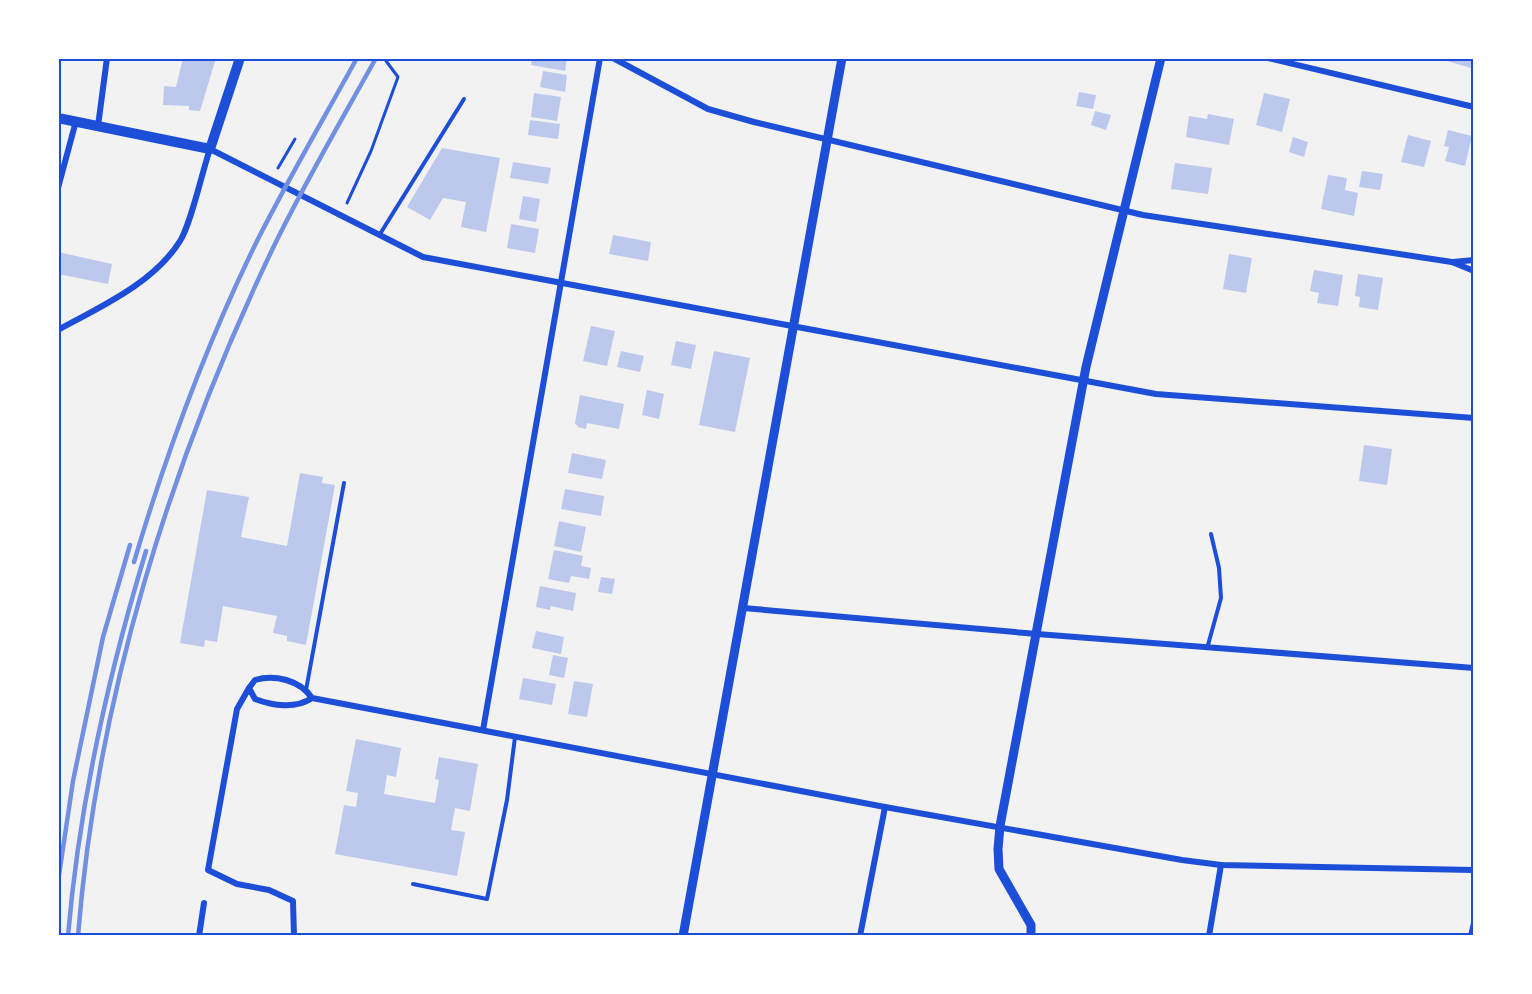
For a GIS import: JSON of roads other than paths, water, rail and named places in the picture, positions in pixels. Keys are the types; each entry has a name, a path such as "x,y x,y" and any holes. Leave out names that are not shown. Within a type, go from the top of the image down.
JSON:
{"main road":[{"path":"58,118 210,149 240,58"}],"street":[{"path":"98,126 107,58"},
{"path":"483,730 600,58"},
{"path":"613,58 708,109 1124,211 1452,262 1473,260"},
{"path":"683,936 842,58"},
{"path":"1031,936 1031,925 999,868 1000,826 1083,380 1161,58"},
{"path":"1268,58 1473,107"},
{"path":"58,188 76,121"},
{"path":"58,330 104,305 159,267 181,240 210,149 230,157 423,257 1156,394 1473,418"},
{"path":"1452,262 1473,271"},
{"path":"742,608 1473,668"},
{"path":"294,936 293,901 269,890 237,884 208,870 237,709 255,680 266,677 276,677 306,690 312,698 885,807 1182,860 1221,865 1473,870"},
{"path":"249,688 255,699 265,703 303,704 312,698"},
{"path":"860,936 885,807"},
{"path":"1209,936 1221,865"},
{"path":"199,936 204,903"},
{"path":"1471,936 1473,923"}],"lane":[{"path":"380,235 464,99"},
{"path":"306,690 344,483"},
{"path":"1208,645 1221,598 1219,568 1211,534"},
{"path":"413,884 487,899 507,800 515,736"}],"railway":[{"path":"134,562 174,438 239,278 294,171 357,58"},
{"path":"78,936 88,847 102,758 121,670 144,583 171,497 202,413 273,248 376,58"},
{"path":"58,882 73,781 103,637 130,545"},
{"path":"68,936 87,790 119,645 146,551"}]}
